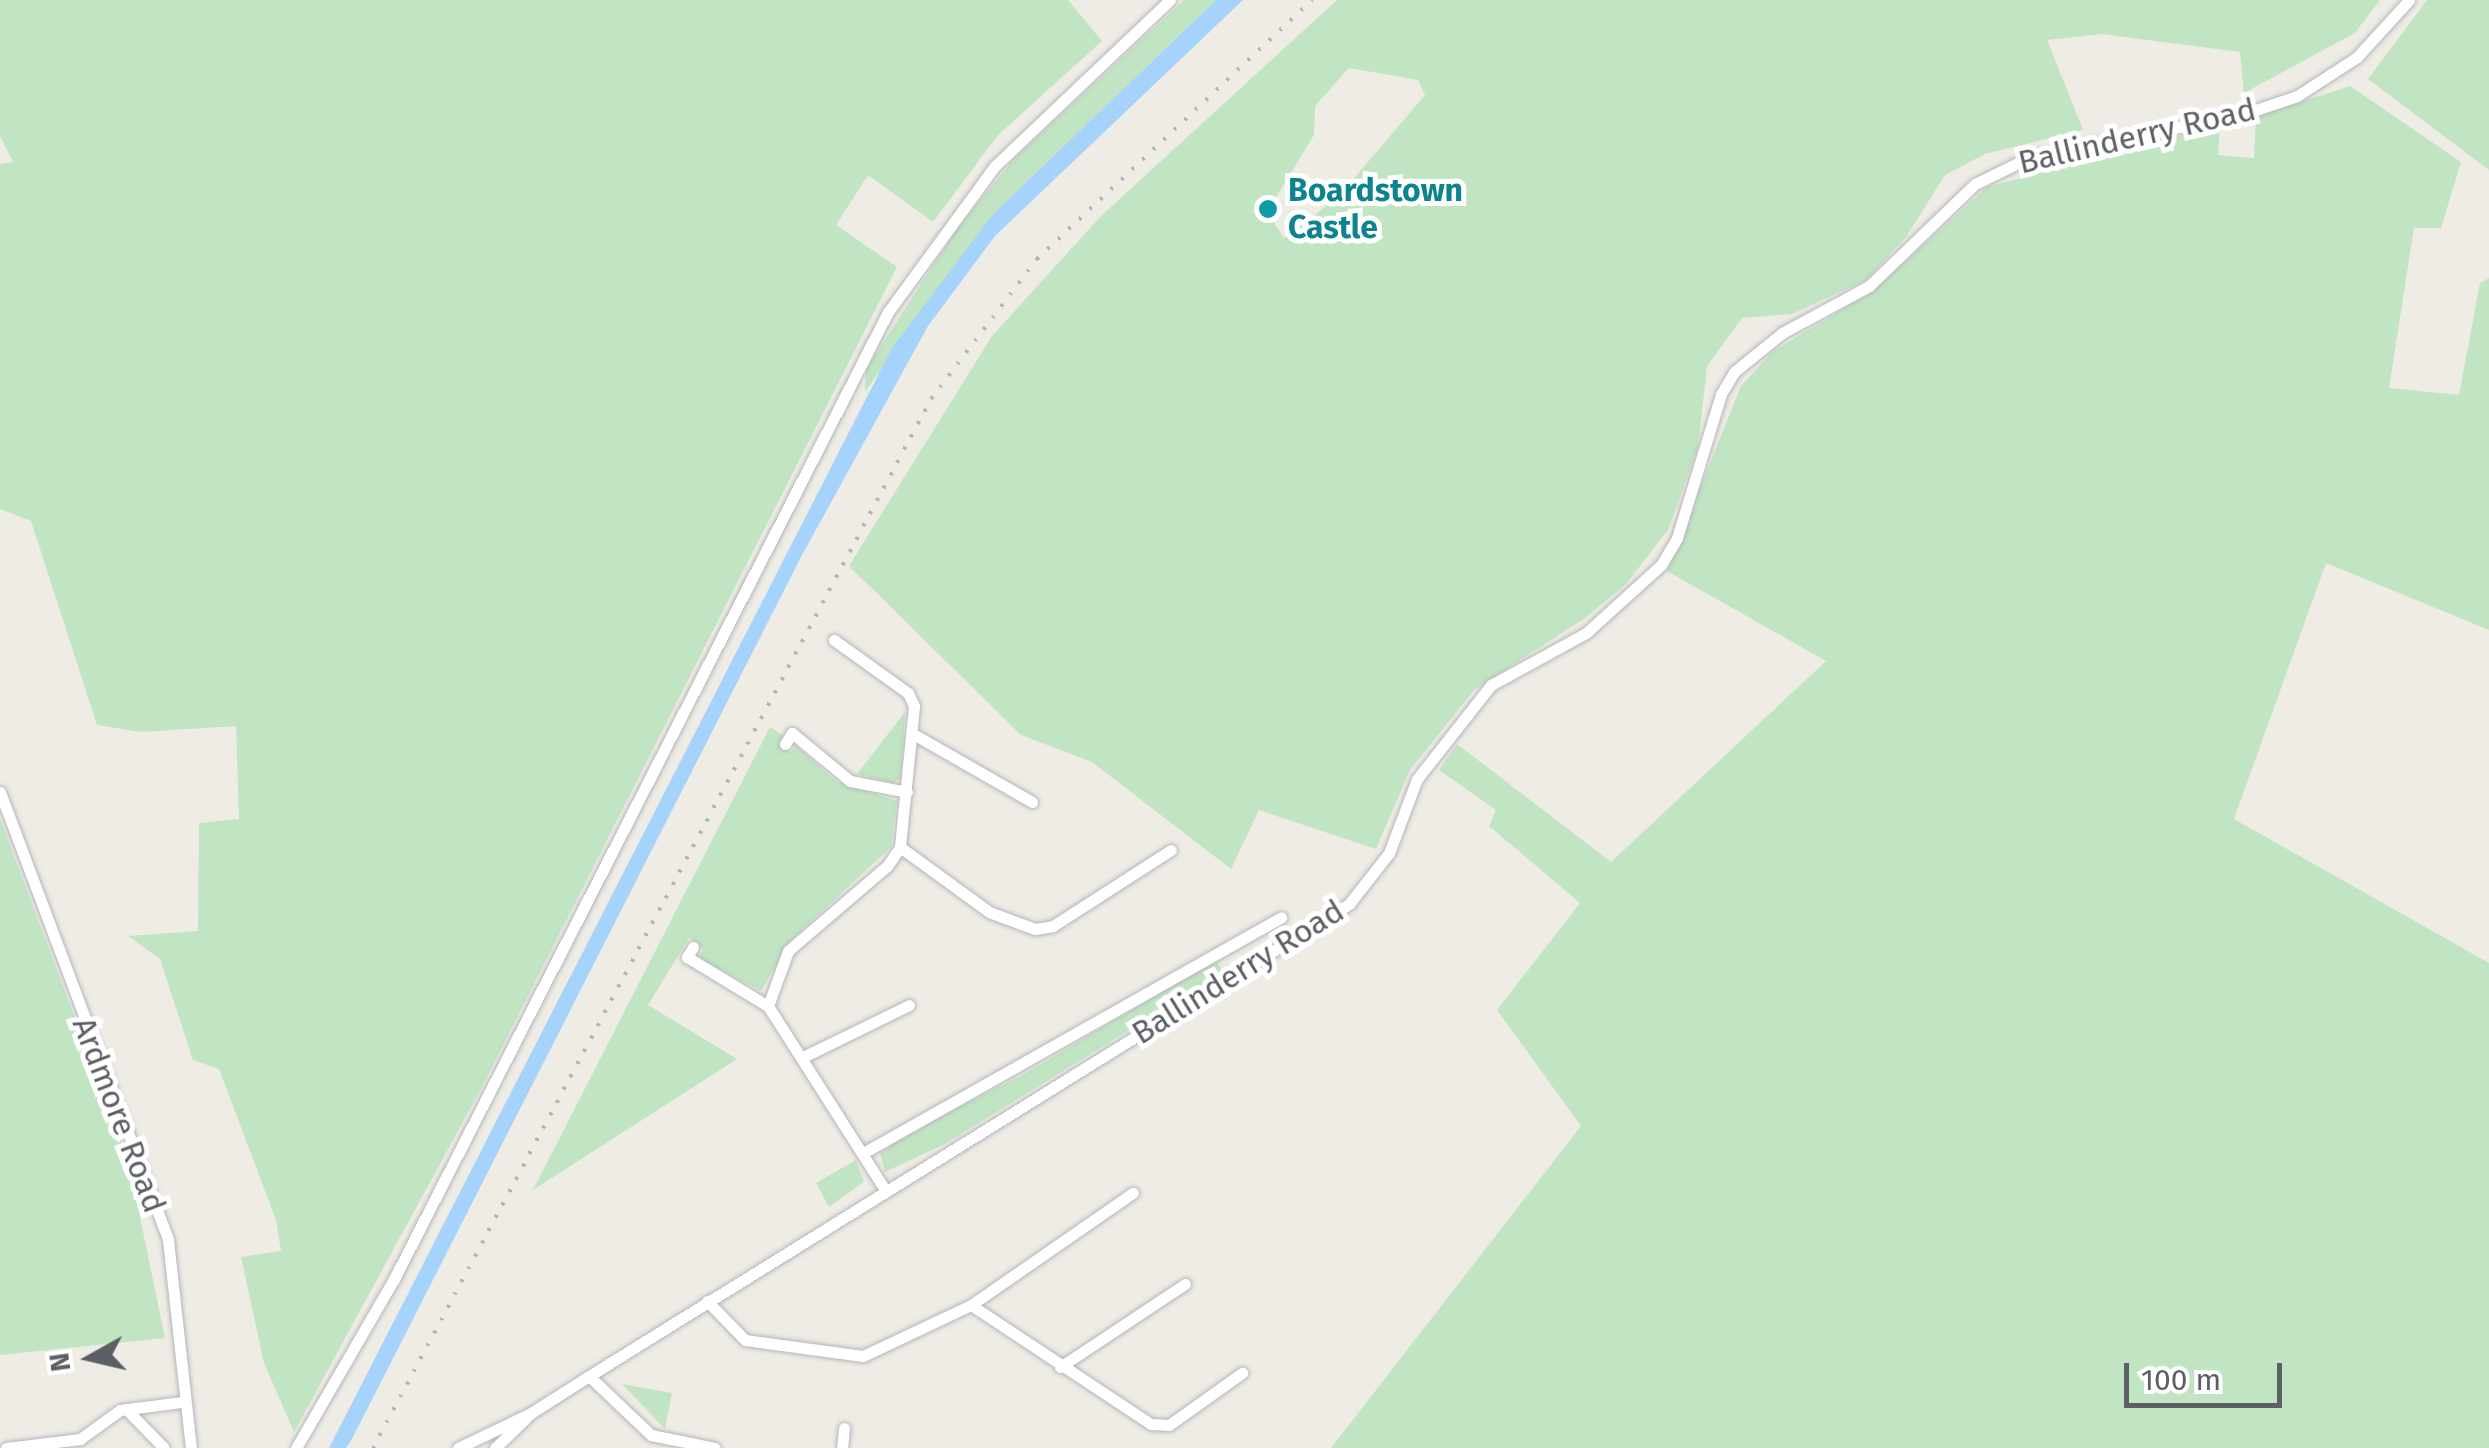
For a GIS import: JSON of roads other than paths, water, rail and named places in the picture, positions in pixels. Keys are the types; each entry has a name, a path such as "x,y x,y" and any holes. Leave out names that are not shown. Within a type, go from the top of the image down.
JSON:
{"street":[{"path":"296,1448 394,1279 888,312 995,166 1170,0"},
{"name":"Ballinderry Road","path":"495,1448 531,1413 589,1376 1349,904 1389,854 1417,779 1491,685 1586,633 1661,565 1677,538 1721,394 1734,372 1782,332 1868,286 1991,174 2028,158 2296,96 2357,57 2409,0"},
{"path":"768,1006 788,951 887,866 900,847 915,735 908,693 834,640"},
{"path":"785,744 792,732 850,781 907,792"},
{"path":"915,735 1032,802"},
{"name":"Ardmore Road","path":"0,792 168,1240 182,1402 190,1448"},
{"path":"900,847 990,912 1035,929 1053,926 1171,850"},
{"path":"863,1153 1104,1023 1281,917"},
{"path":"693,947 687,956 768,1006 885,1190"},
{"path":"803,1058 909,1005"},
{"path":"707,1301 746,1340 862,1356 970,1305 1133,1192"},
{"path":"1060,1367 1185,1284"},
{"path":"970,1305 1150,1424 1169,1425 1242,1372"},
{"path":"589,1376 659,1438 716,1448"},
{"path":"6,1448 80,1439 126,1409 182,1402"},
{"path":"126,1409 164,1448"},
{"path":"458,1448 531,1413"},
{"path":"842,1448 844,1428"},
{"path":"648,1448 659,1438"}],"water":[{"path":"1216,0 1243,0 995,236 928,326 801,557 353,1437 346,1448 329,1448 892,348 994,213"}],"railway":[{"path":"373,1448 931,399 1037,259 1312,0"}],"place":[{"name":"Boardstown Castle","path":"1268,209"}]}
